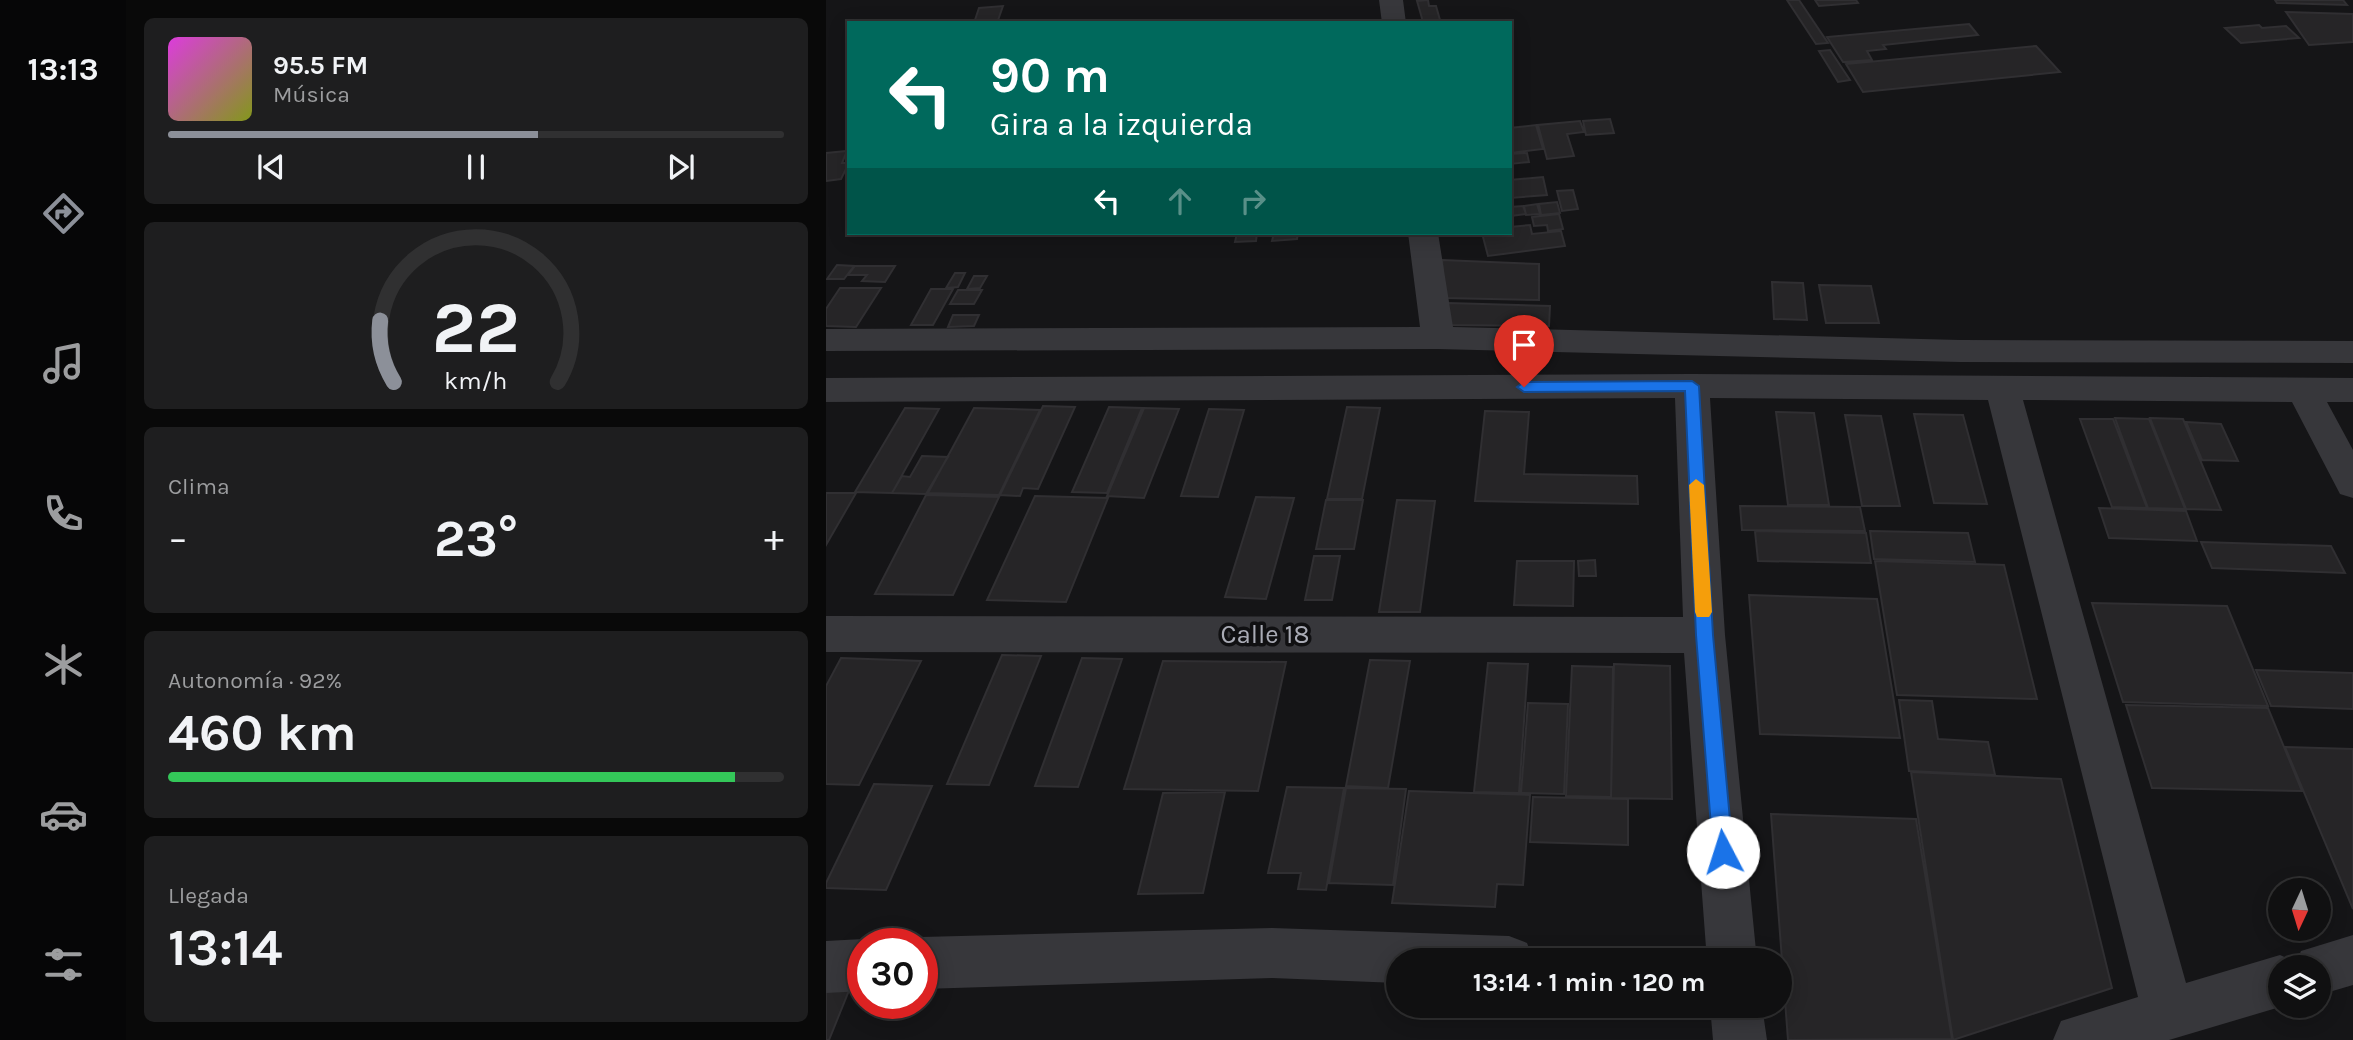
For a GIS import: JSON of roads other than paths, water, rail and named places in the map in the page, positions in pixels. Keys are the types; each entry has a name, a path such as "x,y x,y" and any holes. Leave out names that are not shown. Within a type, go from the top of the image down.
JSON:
{"street":[{"path":"1391,0 1394,21"},
{"path":"1423,235 1438,338"},
{"path":"826,340 1438,338 1959,351 2353,352"},
{"path":"1692,386 1704,635 1731,948"},
{"path":"826,390 1692,386 2353,390"},
{"path":"2002,388 2168,1013"},
{"path":"2303,390 2353,484"},
{"name":"Calle 18","path":"826,634 1704,635"},
{"path":"938,963 1272,953 1386,957"},
{"path":"2331,966 2353,960"},
{"path":"826,967 847,966"},
{"path":"2080,1040 2268,984"},
{"path":"1738,1018 1740,1040"}]}
